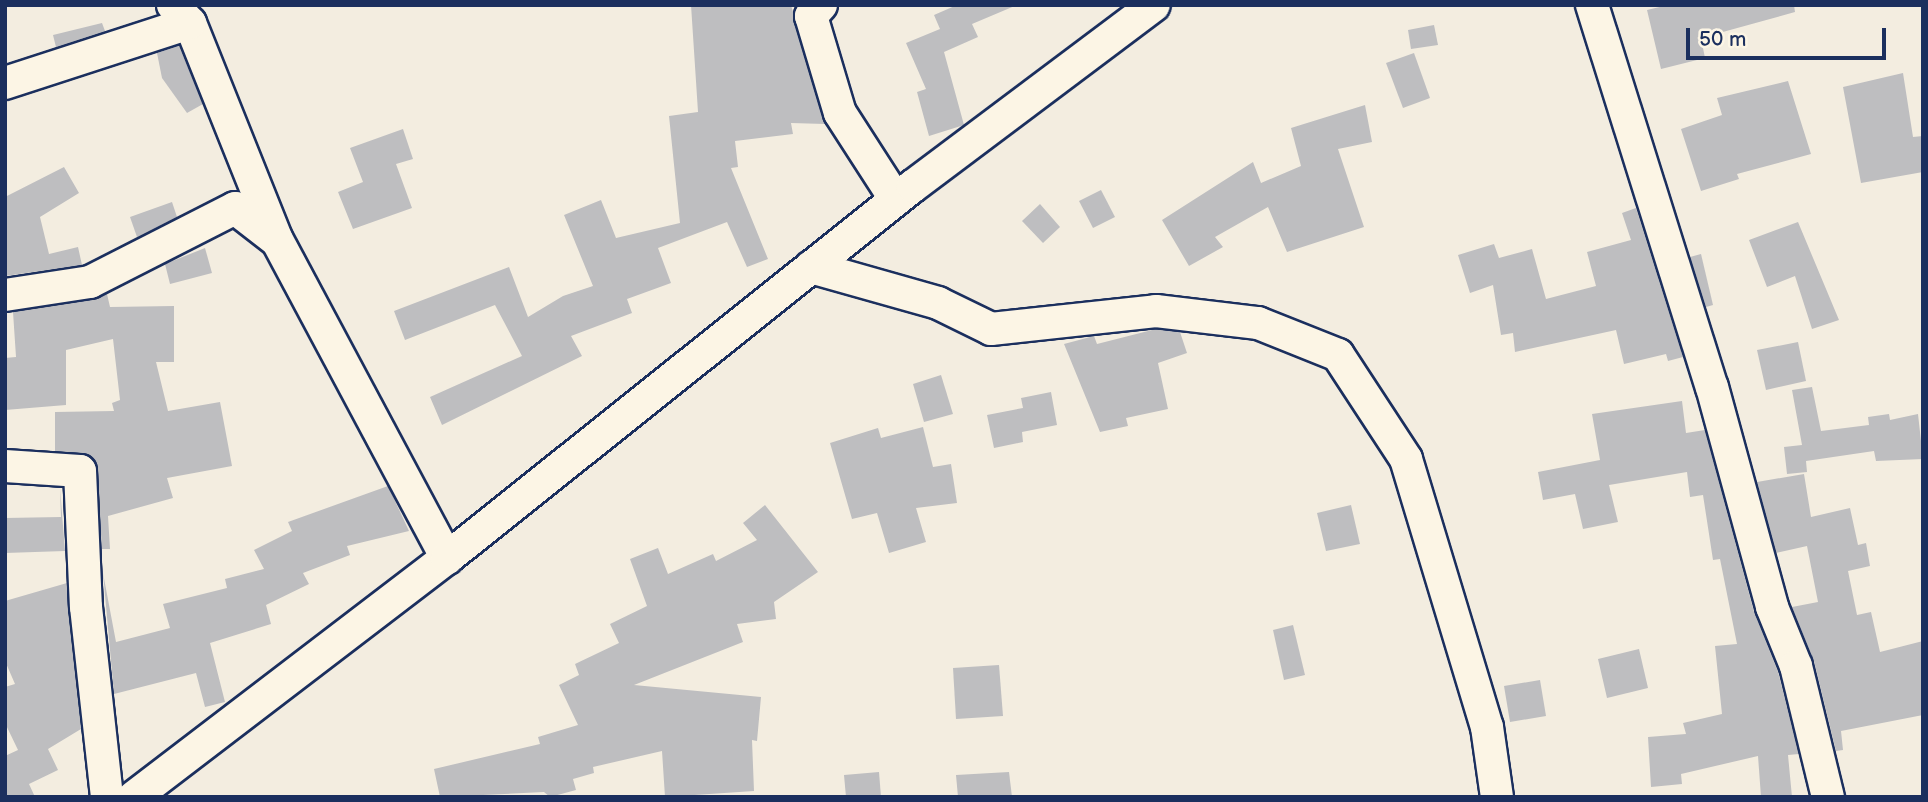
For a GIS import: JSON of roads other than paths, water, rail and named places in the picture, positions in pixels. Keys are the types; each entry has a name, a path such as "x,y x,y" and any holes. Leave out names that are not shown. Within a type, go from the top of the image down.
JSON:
{"street":[{"path":"821,5 811,16 840,113 896,200"},
{"path":"134,797 447,558 896,200 1154,5"},
{"path":"1592,5 1712,387 1768,594 1796,666 1828,797"},
{"path":"5,83 181,14 276,240 447,558"},
{"path":"5,296 90,282 235,208 276,240"},
{"path":"811,267 938,303 991,329 1156,310 1258,323 1338,355 1406,458 1487,727 1497,797"},
{"path":"5,466 80,471 86,607 107,797"}]}
